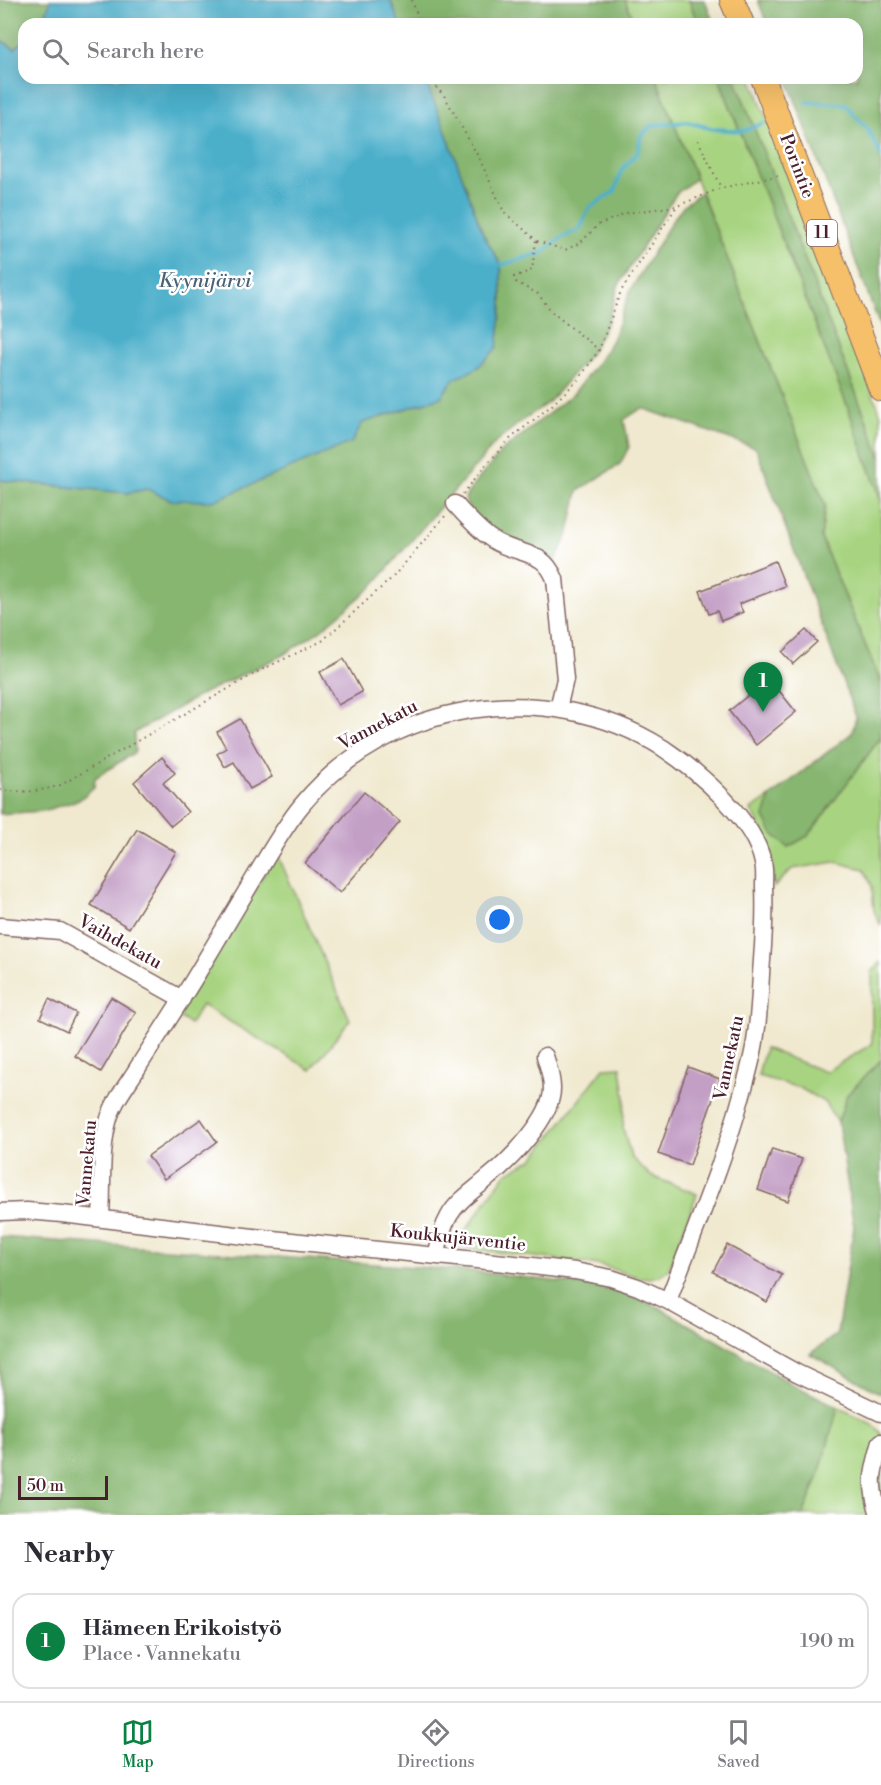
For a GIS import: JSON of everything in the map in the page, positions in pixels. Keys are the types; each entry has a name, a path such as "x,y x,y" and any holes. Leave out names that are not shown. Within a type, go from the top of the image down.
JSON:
{"highway":[{"path":"732,0 740,18"},
{"name":"Porintie","path":"765,84 881,389"}],"street":[{"path":"455,504 477,528 494,541 542,560 555,579 565,679 558,709"},
{"name":"Vannekatu","path":"101,1218 104,1140 112,1109 182,999 271,850 301,806 337,770 367,749 426,720 474,708 517,705 558,709 607,720 645,737 684,762 715,789 737,814 754,838 763,863 766,917 756,1036 730,1136 668,1300"},
{"name":"Vaihdekatu","path":"0,926 60,931 182,999"},
{"path":"437,1256 440,1235 450,1215 464,1198 505,1165 531,1135 547,1108 552,1090 546,1056"},
{"name":"Koukkujärventie","path":"0,1212 101,1218 253,1238 574,1270 620,1281 668,1300 797,1373 881,1413"},
{"path":"879,1515 873,1494 872,1476 881,1442"}],"path":[{"path":"412,0 418,18"},
{"path":"433,84 445,97 479,158 504,212 536,240 565,250 580,243 598,225 626,213 677,206 721,188 800,171"},
{"path":"698,140 721,188"},
{"path":"0,790 21,793 40,792 61,785 259,671 322,641 393,577 510,439 552,405 579,379 599,350 621,291 677,206"},
{"path":"536,240 532,270 514,277 516,282 538,294 553,313 599,350"}],"green space":[{"path":"0,0 51,0 44,18 18,18 18,46 15,49 0,40"},
{"path":"390,0 625,0 632,18 398,18"},
{"path":"625,0 689,0 696,18 632,18"},
{"path":"689,0 705,0 712,18 696,18"},
{"path":"758,0 881,0 881,329 789,84 863,84 863,18 765,18"},
{"path":"427,84 658,84 696,178 676,194 618,286 608,321 591,353 549,402 497,441 371,588 321,630 283,655 204,693 134,733 135,752 95,778 94,787 79,800 43,811 0,814 0,480 127,493 148,489 171,500 306,460 351,442 362,423 441,397 453,380 477,368 497,347 502,306 501,265 483,234"},
{"path":"658,84 721,84 848,408 881,500 881,683 821,538 825,505"},
{"path":"721,84 737,84 881,458 881,500 848,408"},
{"path":"737,84 753,84 881,415 881,458"},
{"path":"701,192 825,505 821,538 881,683 881,737 808,836 788,847 772,833 764,817 770,797 852,733 856,717 756,448 642,408 624,420 629,447 620,464 578,491 569,532 555,561 533,547 503,538 471,512 465,498 500,453 574,393 598,362 612,340 630,291 672,221 683,206"},
{"path":"881,737 881,926 874,911 872,886 864,869 835,862 792,869 774,887 771,853 763,831 751,810 770,797 764,817 788,847 808,836"},
{"path":"277,853 350,1020 311,1070 202,1005 190,1024 177,1016"},
{"path":"881,962 881,1060 847,1095 838,1122 824,1102 800,1088 758,1076 765,1048 825,1072 872,1044 872,972"},
{"path":"881,1060 881,1394 810,1354 837,1334 854,1227 838,1122 847,1095"},
{"path":"621,1067 625,1098 623,1128 631,1157 651,1176 697,1194 669,1269 650,1278 638,1277 599,1265 454,1247 506,1173 533,1159 604,1068"},
{"path":"0,1237 471,1271 594,1286 624,1293 658,1307 792,1384 838,1407 818,1478 803,1515 0,1515"},
{"path":"838,1407 872,1424 881,1433 881,1515 803,1515 818,1478"}],"water":[{"path":"51,0 390,0 398,18 44,18"},
{"name":"Kyynijärvi","path":"0,40 15,49 18,46 18,84 427,84 483,234 501,265 502,306 497,348 477,368 453,380 441,397 362,423 352,442 213,501 171,500 147,489 127,493 0,480"}],"building":[{"path":"775,561 785,586 739,604 743,612 721,621 717,611 709,614 700,591"},
{"path":"806,630 817,642 793,664 782,652"},
{"path":"344,659 362,692 338,705 320,672"},
{"path":"769,678 796,712 756,745 729,711"},
{"path":"240,719 272,777 250,789 234,762 225,767 217,754 226,748 217,732"},
{"path":"162,757 175,773 163,783 188,812 171,826 134,782"},
{"path":"364,792 400,822 340,893 305,863"},
{"path":"137,829 176,852 129,928 91,905"},
{"path":"111,997 136,1012 101,1072 75,1056"},
{"path":"49,999 76,1013 67,1031 40,1018"},
{"path":"688,1067 720,1079 690,1165 658,1154"},
{"path":"201,1119 217,1142 164,1179 148,1156"},
{"path":"772,1149 802,1159 788,1201 758,1190"},
{"path":"727,1245 782,1275 767,1302 713,1272"}],"waterway":[{"path":"807,102 845,104 868,130 881,156"},
{"path":"501,265 542,253 563,237 580,229 589,208 615,191 621,171 638,152 641,135 653,125 687,122 714,129 744,131 763,123"}],"place":[{"name":"Hämeen Erikoistyö","path":"763,712"}]}
